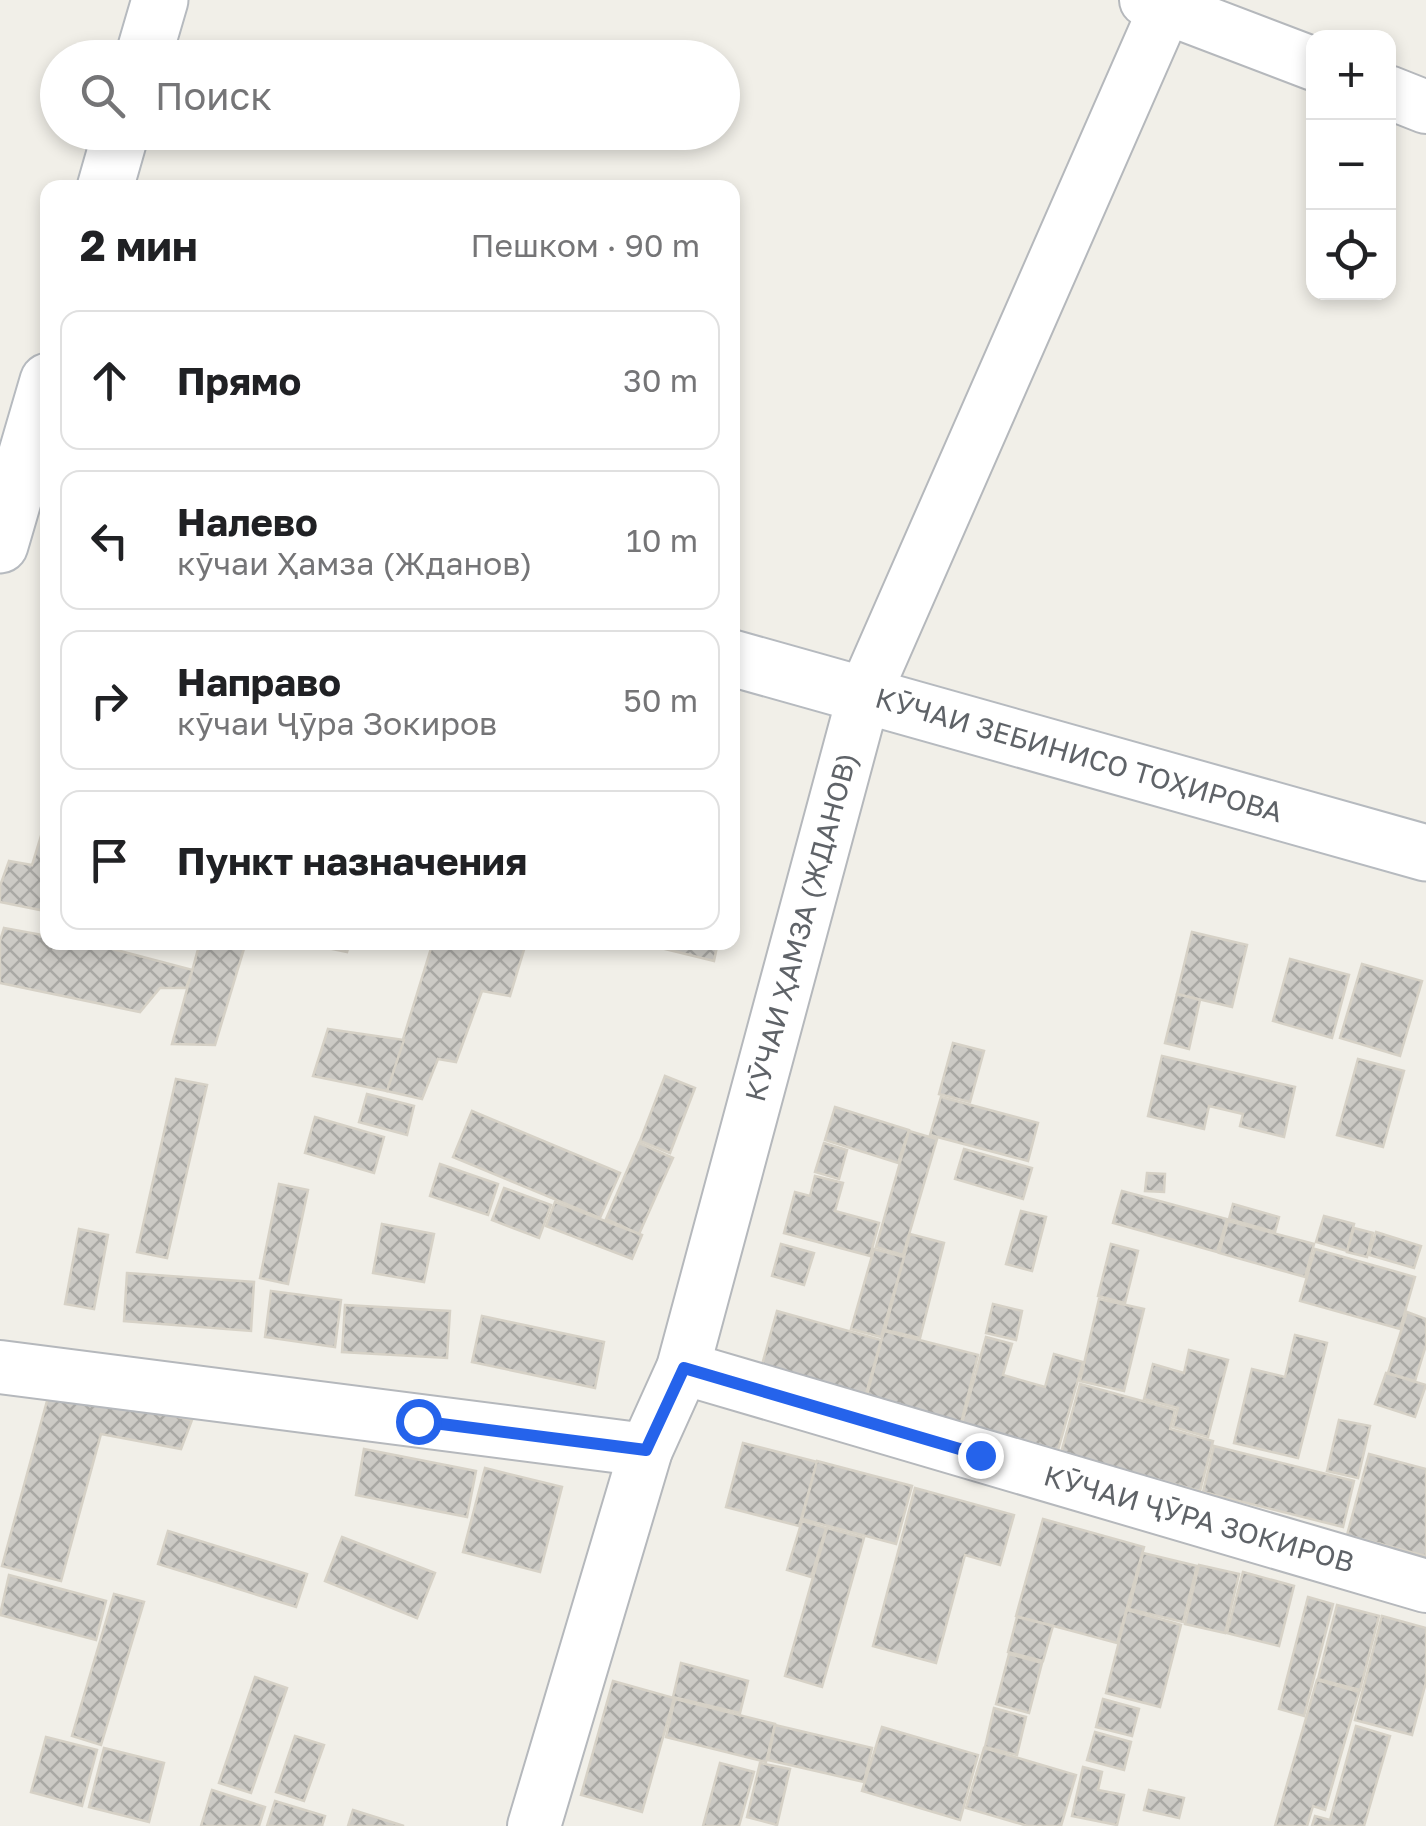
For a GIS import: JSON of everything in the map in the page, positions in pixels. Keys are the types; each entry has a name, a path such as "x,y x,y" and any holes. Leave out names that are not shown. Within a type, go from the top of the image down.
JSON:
{"main road":[{"path":"148,40 160,0"},
{"path":"107,180 116,150"},
{"path":"0,545 36,461 40,434"},
{"name":"КӮЧАИ ЗЕБИНИСО ТОҲИРОВА","path":"740,660 1426,853"}],"street":[{"path":"1160,2 1306,61"},
{"name":"КӮЧАИ ҲАМЗА (ЖДАНОВ)","path":"534,1826 646,1450 684,1368 864,694 1160,2"},
{"path":"1396,95 1426,107"},
{"path":"0,1367 646,1450"},
{"name":"КӮЧАИ ҶӮРА ЗОКИРОВ","path":"684,1368 1426,1586"}],"building":[{"path":"40,839 40,910 0,902 0,886 9,861 32,865"},
{"path":"4,928 40,935 40,950 117,950 193,970 186,988 160,988 140,1012 0,983 0,941"},
{"path":"1192,932 1247,945 1232,1007 1177,994"},
{"path":"198,950 244,950 215,1045 172,1044"},
{"path":"431,950 524,950 510,996 482,991 456,1062 438,1059 422,1099 387,1091"},
{"path":"669,950 716,950 714,961"},
{"path":"1290,959 1349,975 1332,1038 1273,1021"},
{"path":"1362,964 1422,981 1400,1056 1340,1038"},
{"path":"1177,994 1200,1000 1189,1049 1165,1043"},
{"path":"328,1029 404,1040 387,1091 313,1076"},
{"path":"953,1043 984,1051 970,1102 939,1094"},
{"path":"1162,1056 1295,1087 1284,1137 1240,1126 1243,1114 1209,1106 1204,1129 1148,1116"},
{"path":"1358,1059 1404,1071 1383,1147 1337,1135"},
{"path":"665,1076 695,1088 670,1153 640,1141"},
{"path":"176,1079 207,1085 167,1258 137,1252"},
{"path":"367,1094 414,1106 407,1135 359,1122"},
{"path":"941,1097 1038,1123 1028,1161 930,1135"},
{"path":"835,1107 909,1130 898,1163 825,1140"},
{"path":"472,1111 620,1173 600,1218 453,1157"},
{"path":"315,1117 384,1137 374,1173 305,1153"},
{"path":"909,1131 937,1139 903,1255 876,1247"},
{"path":"639,1143 673,1158 639,1234 606,1219"},
{"path":"824,1143 847,1150 839,1179 815,1172"},
{"path":"964,1149 1032,1168 1023,1199 955,1179"},
{"path":"440,1164 498,1184 488,1215 430,1196"},
{"path":"1147,1173 1165,1174 1164,1192 1145,1191"},
{"path":"815,1176 843,1183 835,1211 879,1223 870,1256 784,1233 795,1192 810,1196"},
{"path":"279,1184 308,1190 288,1284 260,1278"},
{"path":"504,1188 551,1205 539,1238 492,1220"},
{"path":"1122,1191 1227,1219 1217,1252 1113,1223"},
{"path":"555,1202 642,1235 632,1259 546,1226"},
{"path":"1233,1204 1279,1217 1275,1232 1229,1219"},
{"path":"1021,1211 1046,1217 1032,1271 1006,1264"},
{"path":"1324,1216 1354,1224 1347,1251 1316,1242"},
{"path":"1228,1221 1314,1244 1305,1277 1219,1253"},
{"path":"382,1224 434,1234 424,1282 373,1273"},
{"path":"1354,1228 1373,1233 1367,1257 1347,1252"},
{"path":"79,1229 108,1235 94,1309 65,1304"},
{"path":"1376,1232 1421,1246 1414,1268 1369,1255"},
{"path":"910,1234 944,1243 920,1338 885,1330"},
{"path":"781,1244 814,1253 804,1285 772,1276"},
{"path":"1111,1244 1138,1251 1125,1303 1098,1296"},
{"path":"874,1249 904,1257 881,1337 851,1329"},
{"path":"1315,1249 1415,1277 1400,1329 1300,1301"},
{"path":"127,1273 254,1282 251,1331 124,1321"},
{"path":"271,1291 341,1300 335,1347 265,1337"},
{"path":"1099,1299 1144,1309 1124,1391 1080,1381"},
{"path":"993,1304 1022,1311 1016,1340 986,1333"},
{"path":"345,1305 450,1311 447,1358 342,1352"},
{"path":"777,1311 881,1340 864,1401 760,1372"},
{"path":"1407,1312 1426,1319 1426,1345 1415,1381 1388,1373"},
{"path":"482,1316 604,1342 595,1388 472,1362"},
{"path":"884,1331 978,1355 961,1423 866,1399"},
{"path":"1295,1335 1327,1343 1298,1458 1234,1443 1252,1369 1285,1377"},
{"path":"986,1337 1012,1344 1003,1375 1045,1387 1054,1354 1083,1362 1058,1450 962,1423"},
{"path":"1189,1350 1228,1360 1208,1437 1173,1427 1178,1408 1144,1399 1153,1364 1184,1373"},
{"path":"1386,1373 1426,1385 1415,1417 1375,1404"},
{"path":"1080,1384 1175,1410 1170,1429 1213,1441 1200,1491 1061,1453"},
{"path":"50,1390 192,1420 181,1449 101,1434 61,1581 2,1566"},
{"path":"1339,1420 1370,1426 1358,1478 1327,1471"},
{"path":"743,1443 817,1462 799,1526 726,1507"},
{"path":"1214,1446 1354,1481 1343,1527 1203,1492"},
{"path":"364,1449 476,1471 467,1517 356,1495"},
{"path":"1369,1454 1426,1469 1426,1556 1347,1535"},
{"path":"817,1461 912,1486 896,1544 802,1519"},
{"path":"485,1468 562,1487 540,1572 463,1552"},
{"path":"915,1488 1014,1515 1000,1565 965,1555 936,1663 873,1646"},
{"path":"1043,1519 1144,1547 1117,1643 1016,1616"},
{"path":"802,1521 826,1528 811,1577 787,1570"},
{"path":"827,1528 864,1538 822,1687 785,1676"},
{"path":"168,1531 307,1574 296,1607 158,1564"},
{"path":"342,1537 435,1573 417,1618 325,1581"},
{"path":"1143,1553 1197,1566 1183,1622 1129,1609"},
{"path":"1199,1565 1239,1574 1225,1633 1185,1624"},
{"path":"1243,1572 1294,1586 1279,1646 1227,1633"},
{"path":"9,1575 106,1601 96,1640 0,1615"},
{"path":"114,1594 144,1602 101,1745 72,1736"},
{"path":"1308,1597 1333,1604 1304,1716 1279,1709"},
{"path":"1337,1605 1379,1616 1360,1690 1318,1679"},
{"path":"1127,1610 1181,1625 1160,1707 1106,1693"},
{"path":"1382,1616 1426,1628 1426,1682 1412,1735 1355,1720"},
{"path":"1017,1617 1053,1626 1043,1661 1008,1652"},
{"path":"1009,1654 1042,1663 1029,1713 996,1704"},
{"path":"681,1663 748,1681 740,1713 673,1697"},
{"path":"255,1677 287,1688 251,1793 219,1783"},
{"path":"1317,1680 1359,1692 1325,1810 1313,1806 1307,1826 1275,1826"},
{"path":"613,1681 674,1698 642,1812 581,1795"},
{"path":"675,1699 775,1724 766,1762 666,1737"},
{"path":"1103,1699 1139,1709 1132,1736 1096,1727"},
{"path":"994,1708 1026,1717 1017,1755 985,1747"},
{"path":"775,1725 872,1748 864,1782 768,1760"},
{"path":"1356,1726 1390,1736 1364,1826 1312,1826 1315,1816 1330,1820"},
{"path":"882,1727 978,1755 960,1820 862,1791"},
{"path":"1095,1732 1131,1742 1124,1770 1087,1760"},
{"path":"295,1736 324,1745 304,1801 276,1792"},
{"path":"46,1737 97,1750 82,1806 31,1792"},
{"path":"104,1748 164,1763 149,1822 89,1807"},
{"path":"984,1748 1076,1775 1061,1826 1028,1826 966,1808"},
{"path":"720,1763 754,1772 739,1826 703,1826"},
{"path":"760,1763 790,1769 777,1825 747,1817"},
{"path":"1083,1767 1102,1772 1098,1790 1124,1795 1117,1825 1072,1816"},
{"path":"212,1790 265,1807 259,1826 201,1826"},
{"path":"1149,1790 1184,1798 1179,1818 1144,1810"},
{"path":"275,1801 325,1816 322,1826 267,1826"},
{"path":"353,1810 404,1826 348,1826"}],"route":[{"path":"418,1421 646,1450 684,1368 980,1455"}]}
